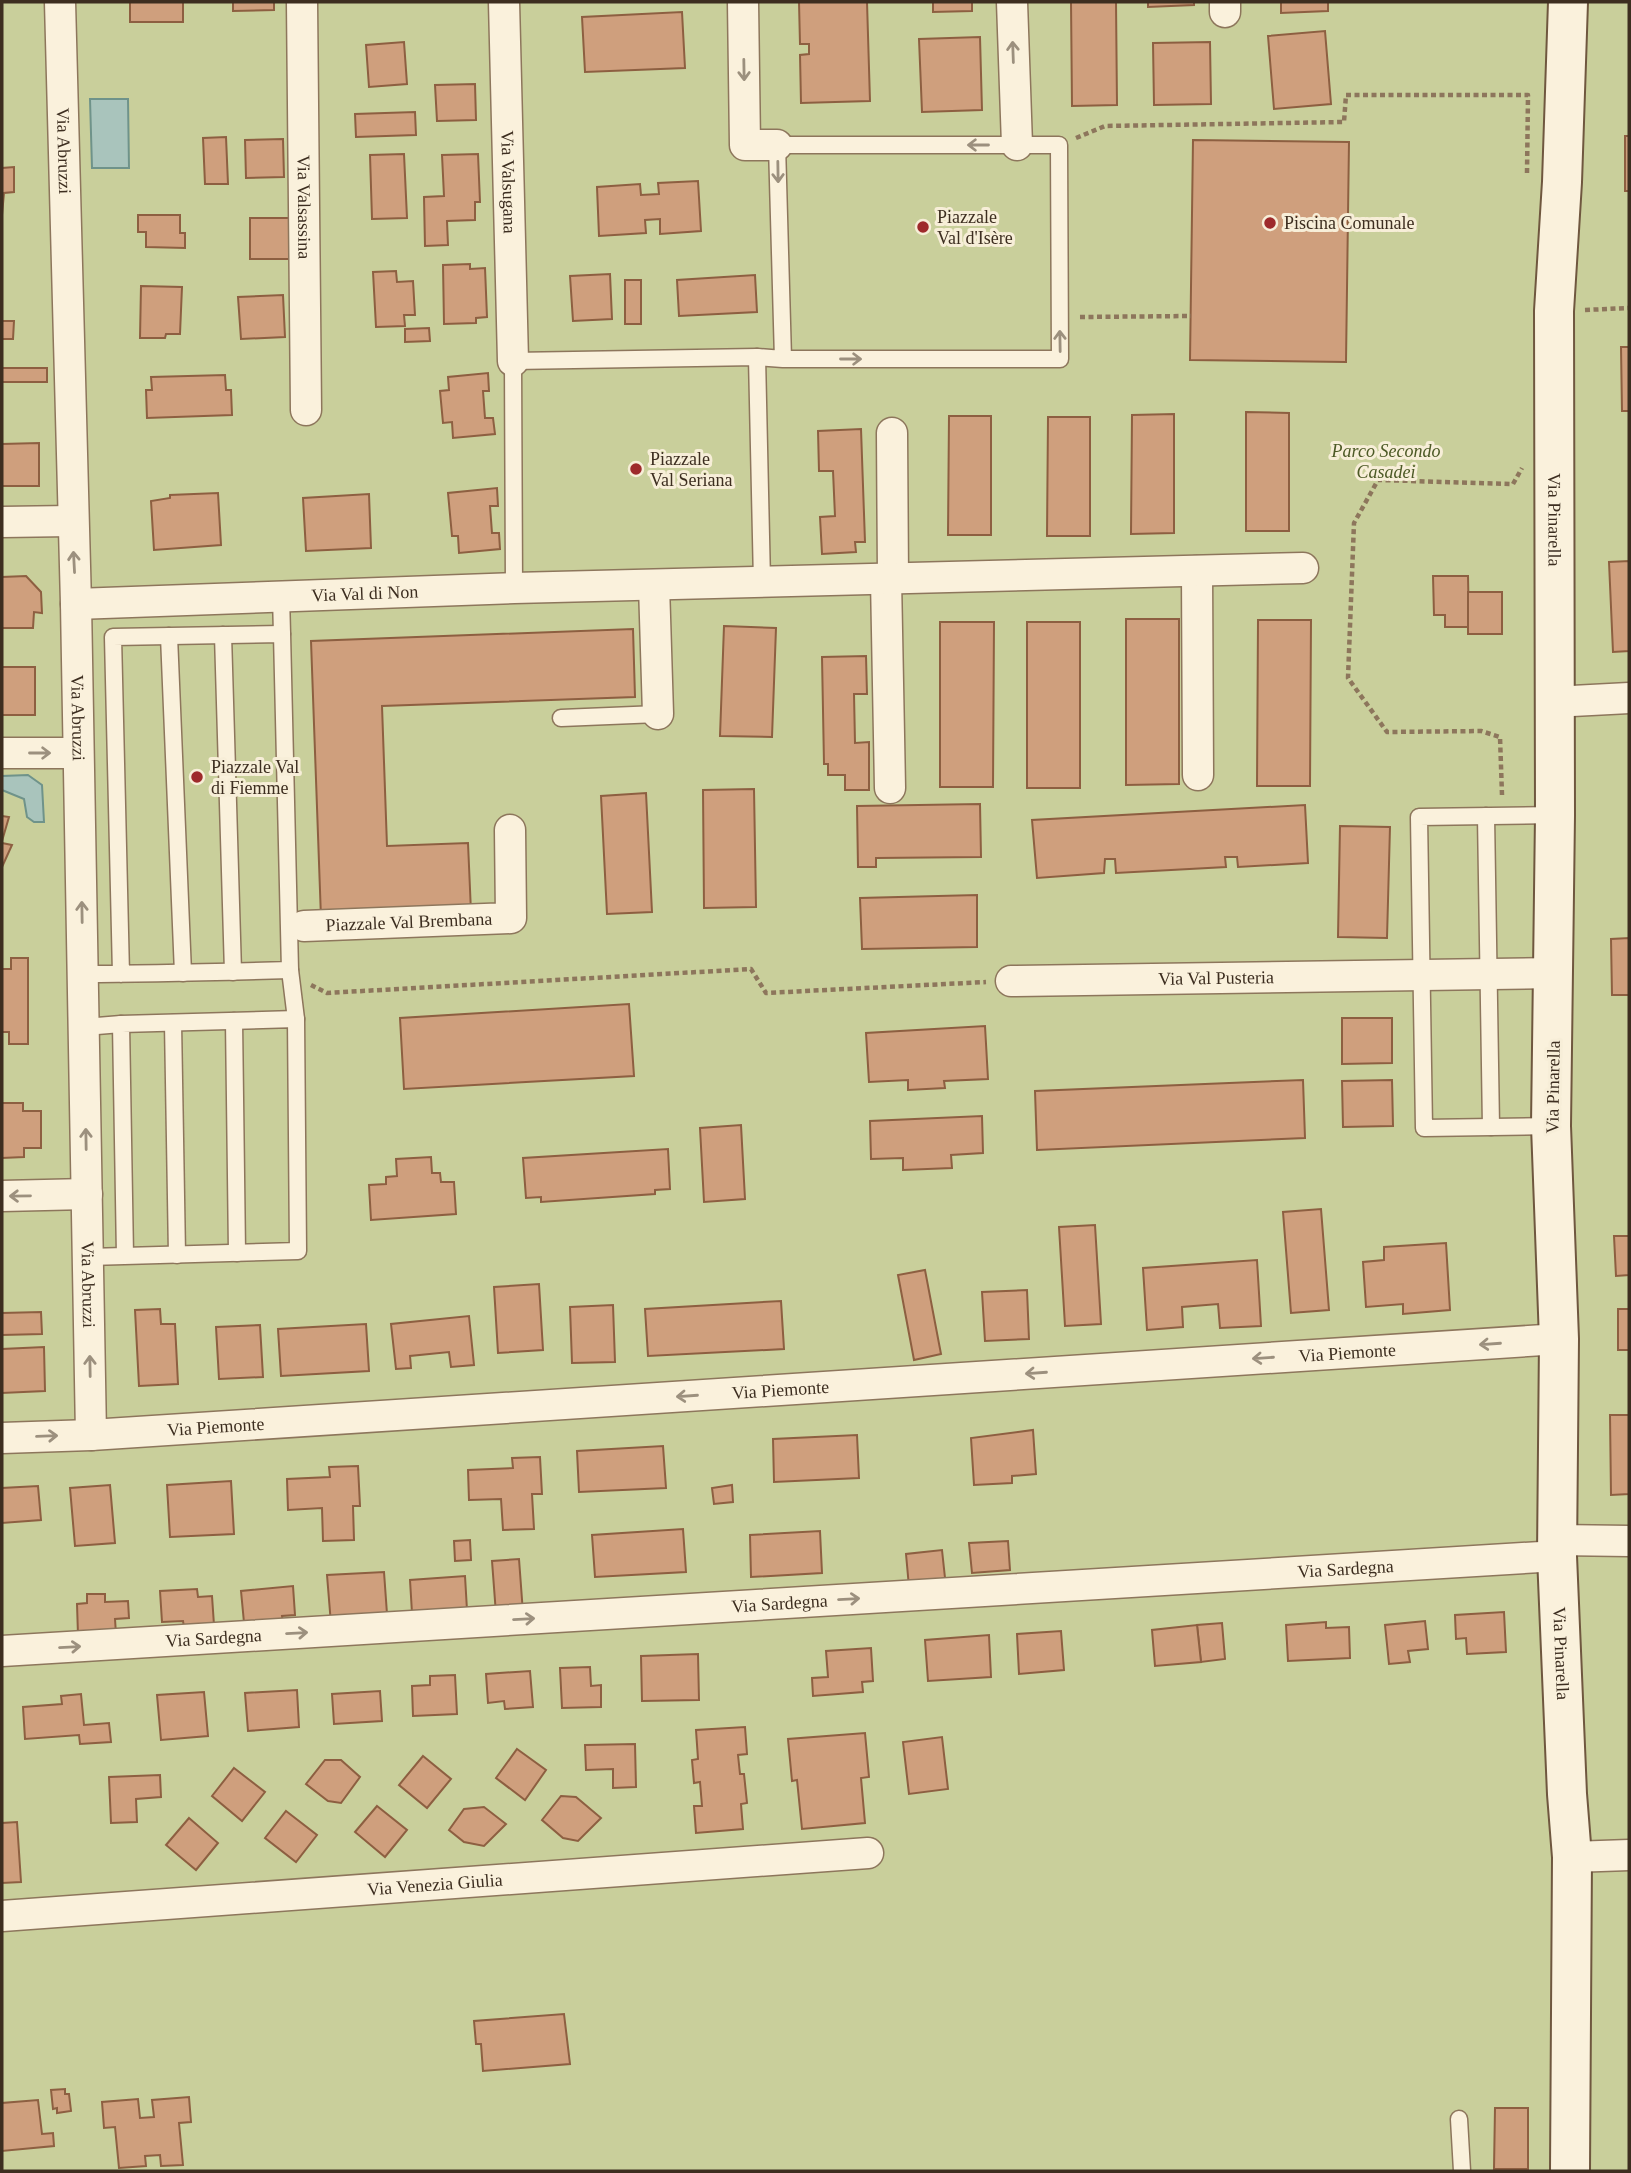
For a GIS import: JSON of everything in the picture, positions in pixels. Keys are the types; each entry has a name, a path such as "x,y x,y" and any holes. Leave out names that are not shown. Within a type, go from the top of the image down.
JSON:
{"street":[{"name":"Via Abruzzi","path":"60,2 71,521 88,999 87,1194 92,1435"},
{"name":"Via Valsassina","path":"302,2 306,410"},
{"name":"Via Valsugana","path":"504,2 513,361"},
{"path":"743,2 745,145 777,145"},
{"path":"1012,2 1017,145"},
{"name":"Via Pinarella","path":"1568,2 1562,182 1554,311 1555,973 1551,1126 1559,1339 1557,1548 1572,1857 1570,2171"},
{"path":"890,788 892,433"},
{"path":"2,522 71,521"},
{"name":"Via Val di Non","path":"76,604 514,588 1303,568"},
{"path":"1197,571 1198,775"},
{"path":"654,585 659,714"},
{"path":"1553,702 1629,698"},
{"path":"2,753 78,753"},
{"name":"Piazzale Val Brembana","path":"304,926 511,918 510,830"},
{"name":"Via Val Pusteria","path":"1011,981 1555,973"},
{"path":"2,1196 87,1194"},
{"name":"Via Piemonte","path":"2,1438 92,1435 1559,1339"},
{"name":"Via Sardegna","path":"2,1651 1557,1548 1629,1541"},
{"name":"Via Venezia Giulia","path":"2,1916 868,1853"},
{"path":"1572,1857 1629,1855"}],"lane":[{"path":"514,588 513,361 757,357 783,359 1060,359 1059,145 777,145 783,359"},
{"path":"757,357 762,582"},
{"path":"89,1257 298,1251 296,1019 290,970 281,596"},
{"path":"121,974 113,637 282,634"},
{"path":"223,635 233,972"},
{"path":"169,636 183,973"},
{"path":"561,718 659,714"},
{"path":"1551,1126 1424,1128 1419,817 1555,815"},
{"path":"1491,1127 1488,974 1493,816"},
{"path":"290,970 121,974 88,999 121,1024 296,1019"},
{"path":"234,1021 237,1253"},
{"path":"173,1023 177,1255"},
{"path":"121,1024 125,1256"},
{"path":"1459,2119 1462,2171"}],"path":[{"path":"1059,145 1105,126 1344,122 1346,95 1528,94 1527,176"},
{"path":"1554,311 1629,308"},
{"path":"1078,317 1191,316"},
{"path":"1493,816 1500,737 1481,730 1387,732 1348,678 1354,523 1378,480 1513,484 1525,462"},
{"path":"305,982 327,993 751,969 766,993 1011,981"}],"green space":[{"name":"Parco Secondo Casadei","path":"2,2 1629,2 1629,2171 2,2171"}],"water":[{"path":"90,99 128,99 129,168 92,168"},
{"path":"28,775 42,785 44,822 34,822 27,817 24,799 2,790 2,776"}],"building":[{"path":"130,2 183,2 183,22 130,22"},
{"path":"233,2 274,2 274,10 233,11"},
{"path":"799,2 867,2 870,101 801,103 800,55 809,54 809,44 800,44"},
{"path":"933,2 972,2 972,11 933,12"},
{"path":"1071,2 1116,2 1117,105 1072,106"},
{"path":"1148,2 1194,2 1194,5 1148,7"},
{"path":"1281,2 1328,2 1328,11 1281,13"},
{"path":"682,12 685,68 585,72 582,17"},
{"path":"1325,31 1331,104 1274,109 1268,36"},
{"path":"980,37 982,110 922,112 919,39"},
{"path":"404,42 407,84 369,87 366,45"},
{"path":"1210,42 1211,104 1154,105 1153,43"},
{"path":"475,84 476,120 437,121 435,85"},
{"path":"415,112 416,135 356,137 355,114"},
{"path":"1625,136 1629,136 1629,191 1625,191"},
{"path":"226,137 228,184 205,184 203,138"},
{"path":"283,139 284,177 246,178 245,140"},
{"name":"Piscina Comunale","path":"1193,140 1349,142 1346,362 1190,360"},
{"path":"404,154 407,218 372,219 370,155"},
{"path":"478,154 480,202 475,202 475,220 447,221 448,245 425,246 424,197 444,196 442,155"},
{"path":"14,167 14,192 4,193 2,215 2,168"},
{"path":"698,181 701,231 660,234 660,219 645,220 646,233 599,236 597,187 640,184 641,195 659,194 658,183"},
{"path":"138,215 180,215 180,233 185,233 185,248 146,247 146,232 138,232"},
{"path":"250,218 289,218 289,259 250,259"},
{"path":"470,264 470,269 485,268 487,317 476,318 476,323 444,324 443,265"},
{"path":"396,271 397,282 413,281 415,315 404,315 405,326 376,327 373,272"},
{"path":"610,274 612,319 573,321 570,276"},
{"path":"755,275 757,312 679,316 677,280"},
{"path":"625,280 641,280 641,324 625,324"},
{"path":"141,286 182,287 180,334 166,334 165,338 140,338"},
{"path":"283,295 285,337 241,339 238,297"},
{"path":"2,321 14,321 13,339 2,339"},
{"path":"429,328 430,341 405,342 405,329"},
{"path":"1621,347 1629,347 1629,411 1622,411"},
{"path":"2,368 47,368 47,382 2,382"},
{"path":"488,373 489,391 483,391 485,418 493,418 495,434 453,438 452,422 443,423 440,391 449,390 448,377"},
{"path":"225,375 226,390 231,390 232,415 147,418 146,390 152,390 151,377"},
{"path":"1246,412 1289,413 1289,531 1246,531"},
{"path":"1174,414 1174,533 1131,534 1132,415"},
{"path":"949,416 991,416 991,535 948,535"},
{"path":"1048,417 1090,417 1090,536 1047,536"},
{"path":"861,429 865,542 855,542 856,552 822,554 820,517 835,516 833,471 819,471 818,431"},
{"path":"39,443 39,486 2,486 2,444"},
{"path":"497,488 498,506 490,506 492,533 499,533 500,549 459,553 458,536 452,536 448,493"},
{"path":"218,493 221,545 154,550 151,501 170,498 170,495"},
{"path":"369,494 371,548 306,551 303,498"},
{"path":"1629,561 1629,651 1613,652 1609,562"},
{"path":"26,576 41,592 42,613 34,612 33,628 2,628 2,577"},
{"path":"1433,576 1468,576 1469,627 1445,627 1445,615 1434,615"},
{"path":"1468,592 1502,592 1502,634 1468,634"},
{"path":"1126,619 1179,619 1179,784 1126,785"},
{"path":"1258,620 1311,620 1310,786 1257,786"},
{"path":"940,622 994,622 993,787 940,787"},
{"path":"1027,622 1080,622 1080,788 1027,788"},
{"path":"724,626 776,628 772,737 720,736"},
{"path":"633,629 635,697 382,706 387,846 468,843 471,912 321,918 311,641"},
{"path":"866,656 867,694 854,694 855,743 869,742 869,790 845,790 845,775 828,775 828,764 824,764 822,657"},
{"path":"2,667 35,667 35,715 2,715"},
{"path":"754,789 756,907 704,908 703,790"},
{"path":"646,793 652,912 607,914 601,796"},
{"path":"980,804 981,857 876,858 876,867 858,867 857,806"},
{"path":"1305,805 1308,863 1238,867 1237,857 1225,857 1226,867 1116,873 1115,859 1105,859 1104,873 1037,878 1032,820"},
{"path":"2,816 9,817 2,841"},
{"path":"1340,826 1390,827 1387,938 1338,937"},
{"path":"2,843 12,845 2,867"},
{"path":"977,895 977,947 862,949 860,898"},
{"path":"1629,938 1629,995 1612,995 1611,939"},
{"path":"11,958 28,958 28,1044 9,1044 9,1032 2,1032 2,969 11,969"},
{"path":"629,1004 634,1076 404,1089 400,1018"},
{"path":"1342,1018 1392,1018 1392,1063 1342,1064"},
{"path":"985,1026 988,1079 944,1081 945,1088 908,1090 908,1080 869,1082 866,1033"},
{"path":"1303,1080 1305,1138 1037,1150 1035,1091"},
{"path":"1392,1080 1393,1126 1343,1127 1342,1081"},
{"path":"2,1103 23,1103 23,1111 41,1111 41,1148 24,1148 24,1157 2,1158"},
{"path":"982,1116 983,1153 951,1155 952,1168 903,1170 903,1158 871,1159 870,1121"},
{"path":"741,1125 745,1199 704,1202 700,1128"},
{"path":"668,1149 670,1189 655,1190 655,1194 541,1202 541,1197 526,1198 523,1158"},
{"path":"431,1157 432,1173 440,1173 441,1182 454,1182 456,1214 371,1220 369,1185 386,1184 386,1177 397,1176 396,1159"},
{"path":"1321,1209 1329,1310 1291,1313 1283,1212"},
{"path":"1095,1225 1101,1324 1065,1326 1059,1227"},
{"path":"1614,1236 1629,1236 1629,1275 1616,1276"},
{"path":"1446,1243 1450,1310 1403,1314 1403,1304 1366,1307 1363,1262 1384,1260 1384,1247"},
{"path":"1257,1260 1261,1326 1220,1328 1218,1304 1182,1307 1183,1327 1147,1330 1143,1268"},
{"path":"925,1270 941,1354 914,1360 898,1275"},
{"path":"539,1284 543,1350 498,1353 494,1287"},
{"path":"1027,1290 1029,1339 985,1341 982,1292"},
{"path":"781,1301 784,1349 648,1356 645,1309"},
{"path":"613,1305 615,1362 572,1363 570,1307"},
{"path":"160,1309 161,1324 175,1324 178,1384 139,1386 135,1310"},
{"path":"1618,1309 1629,1309 1629,1350 1618,1350"},
{"path":"41,1312 42,1334 2,1335 2,1313"},
{"path":"469,1316 474,1365 451,1367 449,1352 410,1356 411,1368 396,1369 391,1324"},
{"path":"366,1324 369,1371 281,1376 278,1329"},
{"path":"260,1325 263,1377 219,1379 216,1327"},
{"path":"44,1347 45,1391 2,1393 2,1349"},
{"path":"1610,1415 1629,1415 1629,1494 1611,1495"},
{"path":"1033,1430 1036,1474 1012,1476 1012,1483 974,1485 971,1438"},
{"path":"857,1435 859,1478 774,1482 773,1439"},
{"path":"663,1446 666,1488 579,1492 577,1451"},
{"path":"540,1457 542,1494 532,1494 534,1529 503,1530 501,1499 469,1500 468,1470 513,1468 512,1458"},
{"path":"358,1466 360,1506 353,1506 354,1540 323,1541 322,1508 288,1510 287,1479 330,1477 329,1467"},
{"path":"231,1481 234,1534 170,1537 167,1485"},
{"path":"110,1485 115,1543 75,1546 70,1488"},
{"path":"732,1485 733,1502 714,1504 712,1488"},
{"path":"38,1486 41,1520 2,1523 2,1488"},
{"path":"683,1529 686,1572 595,1577 592,1535"},
{"path":"820,1531 822,1573 751,1577 750,1535"},
{"path":"470,1540 471,1560 455,1561 454,1541"},
{"path":"1008,1541 1010,1570 972,1573 969,1543"},
{"path":"942,1550 945,1578 909,1587 906,1554"},
{"path":"519,1559 523,1613 496,1614 492,1561"},
{"path":"384,1572 387,1614 331,1624 327,1575"},
{"path":"465,1576 467,1610 412,1613 410,1580"},
{"path":"293,1586 295,1615 282,1616 283,1623 245,1633 241,1591"},
{"path":"197,1589 198,1597 212,1596 214,1625 184,1627 183,1621 162,1622 160,1591"},
{"path":"87,1594 105,1594 105,1602 128,1601 129,1618 115,1619 116,1634 78,1635 77,1604 87,1603"},
{"path":"1504,1612 1506,1652 1467,1654 1466,1638 1456,1639 1455,1615"},
{"path":"1425,1621 1428,1649 1408,1651 1410,1662 1389,1664 1385,1625"},
{"path":"1326,1622 1326,1628 1349,1627 1350,1658 1288,1661 1286,1625"},
{"path":"1222,1623 1225,1659 1201,1662 1197,1625"},
{"path":"1197,1625 1201,1662 1155,1666 1152,1630"},
{"path":"1061,1631 1064,1670 1019,1674 1017,1634"},
{"path":"989,1635 991,1677 928,1681 925,1640"},
{"path":"871,1648 873,1681 862,1682 863,1692 813,1696 812,1678 828,1677 826,1651"},
{"path":"698,1654 699,1700 642,1701 641,1656"},
{"path":"590,1667 591,1686 601,1685 601,1707 562,1708 560,1668"},
{"path":"530,1671 533,1707 505,1709 504,1701 488,1703 486,1674"},
{"path":"455,1675 457,1714 413,1716 412,1686 430,1685 430,1676"},
{"path":"297,1690 299,1727 248,1731 245,1693"},
{"path":"380,1691 382,1721 334,1724 332,1694"},
{"path":"204,1692 208,1736 161,1740 157,1695"},
{"path":"81,1694 84,1725 109,1723 111,1742 80,1744 79,1735 25,1739 23,1707 62,1704 61,1696"},
{"path":"745,1727 747,1754 738,1755 740,1774 744,1774 747,1803 741,1804 743,1829 696,1833 694,1806 702,1806 700,1782 694,1783 692,1760 698,1759 696,1730"},
{"path":"865,1733 869,1777 861,1778 865,1823 802,1829 797,1780 792,1781 788,1739"},
{"path":"942,1737 948,1789 909,1794 903,1742"},
{"path":"635,1744 636,1787 613,1788 613,1769 586,1770 585,1745"},
{"path":"517,1749 546,1770 525,1800 496,1778"},
{"path":"423,1756 451,1779 427,1808 399,1785"},
{"path":"325,1760 341,1760 360,1777 341,1803 328,1801 306,1784"},
{"path":"234,1768 265,1792 242,1821 212,1796"},
{"path":"160,1775 161,1797 136,1799 137,1822 111,1823 109,1777"},
{"path":"561,1796 576,1797 601,1818 578,1841 563,1838 542,1820"},
{"path":"377,1806 407,1830 385,1857 355,1832"},
{"path":"484,1807 506,1824 484,1846 464,1842 449,1830 464,1809"},
{"path":"286,1811 317,1835 296,1862 265,1838"},
{"path":"189,1818 218,1843 196,1870 166,1845"},
{"path":"17,1822 21,1882 2,1883 2,1823"},
{"path":"564,2014 570,2064 483,2071 481,2044 476,2044 474,2021"},
{"path":"65,2089 65,2094 69,2094 71,2111 57,2113 57,2108 53,2109 51,2090"},
{"path":"189,2097 191,2122 179,2123 183,2165 161,2166 160,2155 145,2156 146,2166 119,2168 115,2127 104,2128 102,2102 138,2099 140,2118 154,2117 152,2100"},
{"path":"38,2100 42,2134 53,2133 54,2146 2,2151 2,2103"},
{"path":"1495,2108 1528,2108 1528,2169 1494,2169"}],"place":[{"name":"Piscina Comunale","path":"1270,223"},
{"name":"Piazzale Val d'Isère","path":"923,227"},
{"name":"Piazzale Val Seriana","path":"636,469"},
{"name":"Piazzale Val di Fiemme","path":"197,777"}]}
